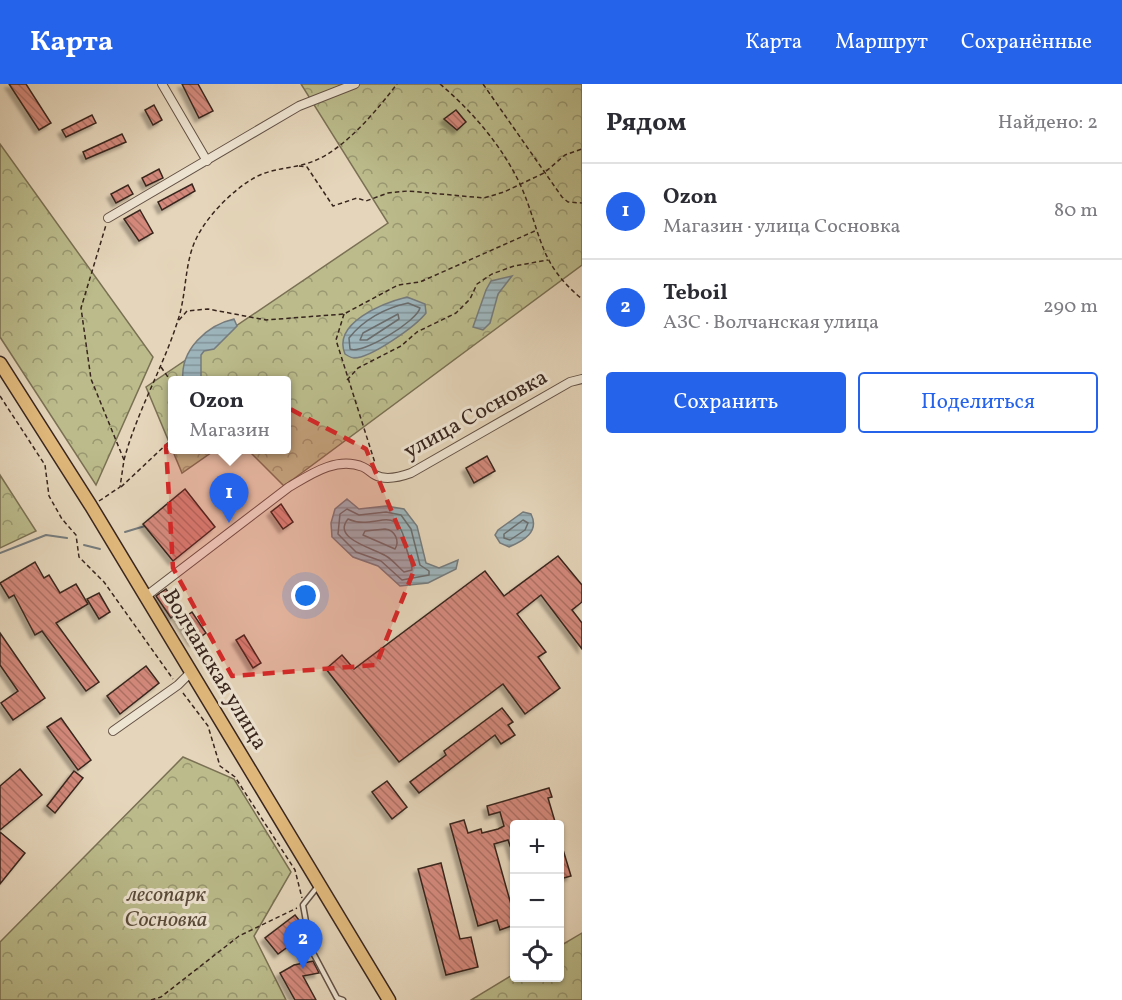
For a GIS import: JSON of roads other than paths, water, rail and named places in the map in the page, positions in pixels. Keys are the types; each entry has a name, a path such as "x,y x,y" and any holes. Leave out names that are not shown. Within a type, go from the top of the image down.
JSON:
{"main road":[{"name":"Волчанская улица","path":"0,363 91,506 389,1000"}],"street":[{"path":"162,84 207,161"},
{"path":"108,218 299,106 355,84"},
{"name":"улица Сосновка","path":"145,597 289,487 314,472 336,464 363,466 377,476 396,478 411,473 570,382 582,379"},
{"path":"113,731 178,686 191,672"}],"lane":[{"path":"320,883 303,905 311,950 337,998 343,1000"}],"water":[{"path":"512,276 498,294 490,323 483,330 473,327 491,281"},
{"path":"407,297 425,304 426,313 421,319 371,353 354,358 345,354 343,343 346,333 353,324 373,309"},
{"path":"234,319 237,326 214,349 204,351 201,355 201,376 183,376 186,359 197,341 205,333"},
{"path":"347,499 359,509 386,506 404,509 417,526 426,563 439,568 458,560 456,569 428,583 400,586 378,566 353,557 332,537 331,523 335,509"},
{"path":"523,512 531,514 532,531 520,542 509,547 500,543 495,535 498,530"}],"waterway":[{"path":"125,532 145,526"},
{"path":"0,553 46,535 67,538"},
{"path":"84,545 100,549"}],"place":[{"name":"Ozon","path":"229,523"},
{"name":"Teboil","path":"303,969"}],"park label":[{"name":"лесопарк Сосновка","path":"166,908"}]}
